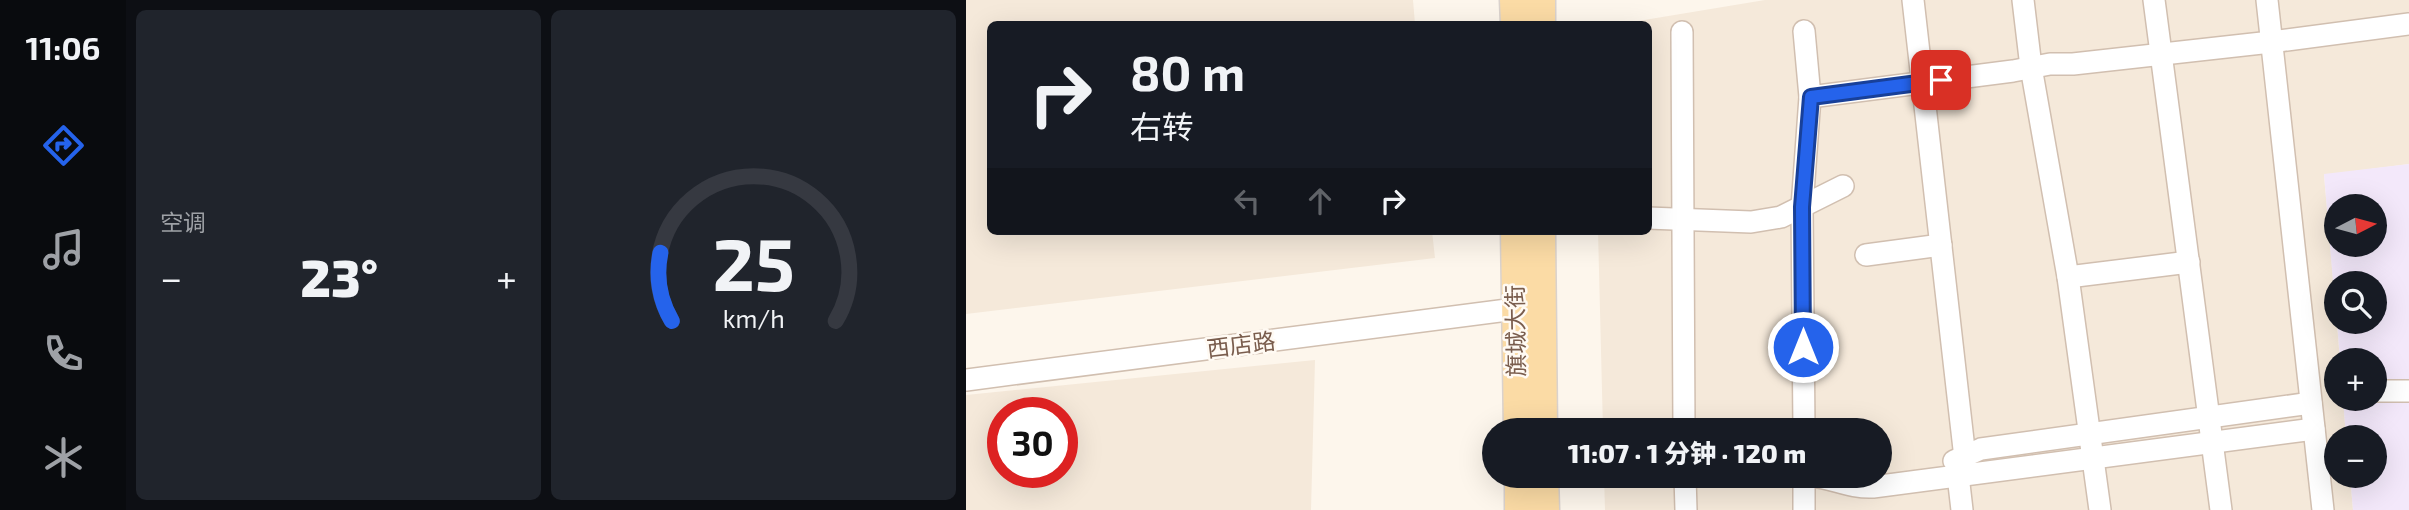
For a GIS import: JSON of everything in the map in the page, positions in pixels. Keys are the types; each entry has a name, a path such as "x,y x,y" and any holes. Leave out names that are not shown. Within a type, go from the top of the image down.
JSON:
{"main road":[{"path":"1514,0 1515,21"},
{"path":"1541,0 1541,21"},
{"name":"旗城大街","path":"1516,235 1518,418"},
{"name":"旗城大街","path":"1541,235 1543,418"},
{"path":"1519,488 1519,510"},
{"path":"1544,488 1545,510"}],"street":[{"path":"1913,0 1963,466 1959,484 1962,510"},
{"path":"2023,0 2031,67 2091,434 2100,510"},
{"path":"2154,0 2221,510"},
{"path":"2266,0 2323,510"},
{"path":"1811,97 2031,67 2272,42 2409,24"},
{"path":"1804,31 1811,97 1802,207 1804,418"},
{"path":"1682,32 1685,418"},
{"path":"1652,218 1751,222 1781,217 1843,186"},
{"path":"1866,255 1941,245"},
{"path":"2067,277 2189,262"},
{"name":"西店路","path":"966,380 1515,309"},
{"path":"2387,391 2409,391"},
{"path":"1963,466 1981,449 2311,403"},
{"path":"1892,482 1963,466 2093,457 2314,429"},
{"path":"1685,488 1686,510"},
{"path":"1804,488 1804,510"}],"shaded area":[{"path":"966,0 1413,0 1415,21 987,21 987,235 1432,235 1435,258 966,314"},
{"path":"1765,0 2409,0 2409,164 2324,175 2324,257 2331,257 2332,271 2324,271 2324,334 2338,334 2339,348 2324,348 2324,411 2344,411 2345,425 2324,425 2324,488 2351,488 2353,510 1605,510 1604,488 1892,488 1892,418 1603,418 1598,235 1652,235 1652,21 1638,21"},
{"path":"2409,164 2409,510 2353,510 2351,488 2387,488 2387,425 2345,425 2344,411 2387,411 2387,348 2339,348 2338,334 2387,334 2387,271 2332,271 2331,257 2387,257 2387,194 2326,194 2324,174"},
{"path":"1315,360 1311,510 966,510 966,395"}],"route":[{"path":"1803,347 1802,207 1811,97 1941,80"}]}
